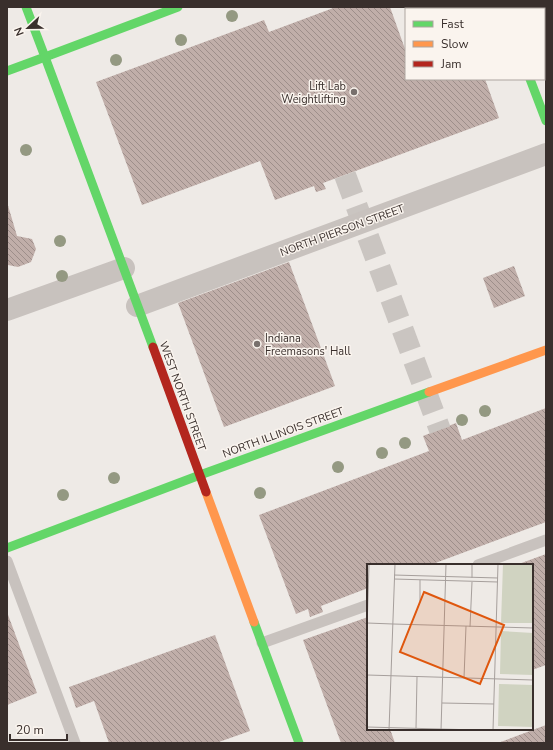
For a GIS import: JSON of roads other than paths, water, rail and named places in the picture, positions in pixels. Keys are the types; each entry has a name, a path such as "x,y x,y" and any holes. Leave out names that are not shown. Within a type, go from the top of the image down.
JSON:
{"main road":[{"name":"WEST NORTH STREET","path":"26,7 299,743"},
{"path":"7,71 178,7"},
{"path":"530,80 546,121"},
{"name":"NORTH ILLINOIS STREET","path":"7,548 200,475 546,350"}],"street":[{"name":"NORTH PIERSON STREET","path":"137,306 546,154"},
{"path":"7,310 124,268"}],"lane":[{"path":"481,564 546,540"},
{"path":"7,561 75,743"},
{"path":"262,643 367,605"}],"tunnel":[{"path":"345,175 440,430"}],"place":[{"name":"Lift Lab Weightlifting","path":"354,92"},
{"name":"Indiana Freemasons' Hall","path":"257,344"}]}
